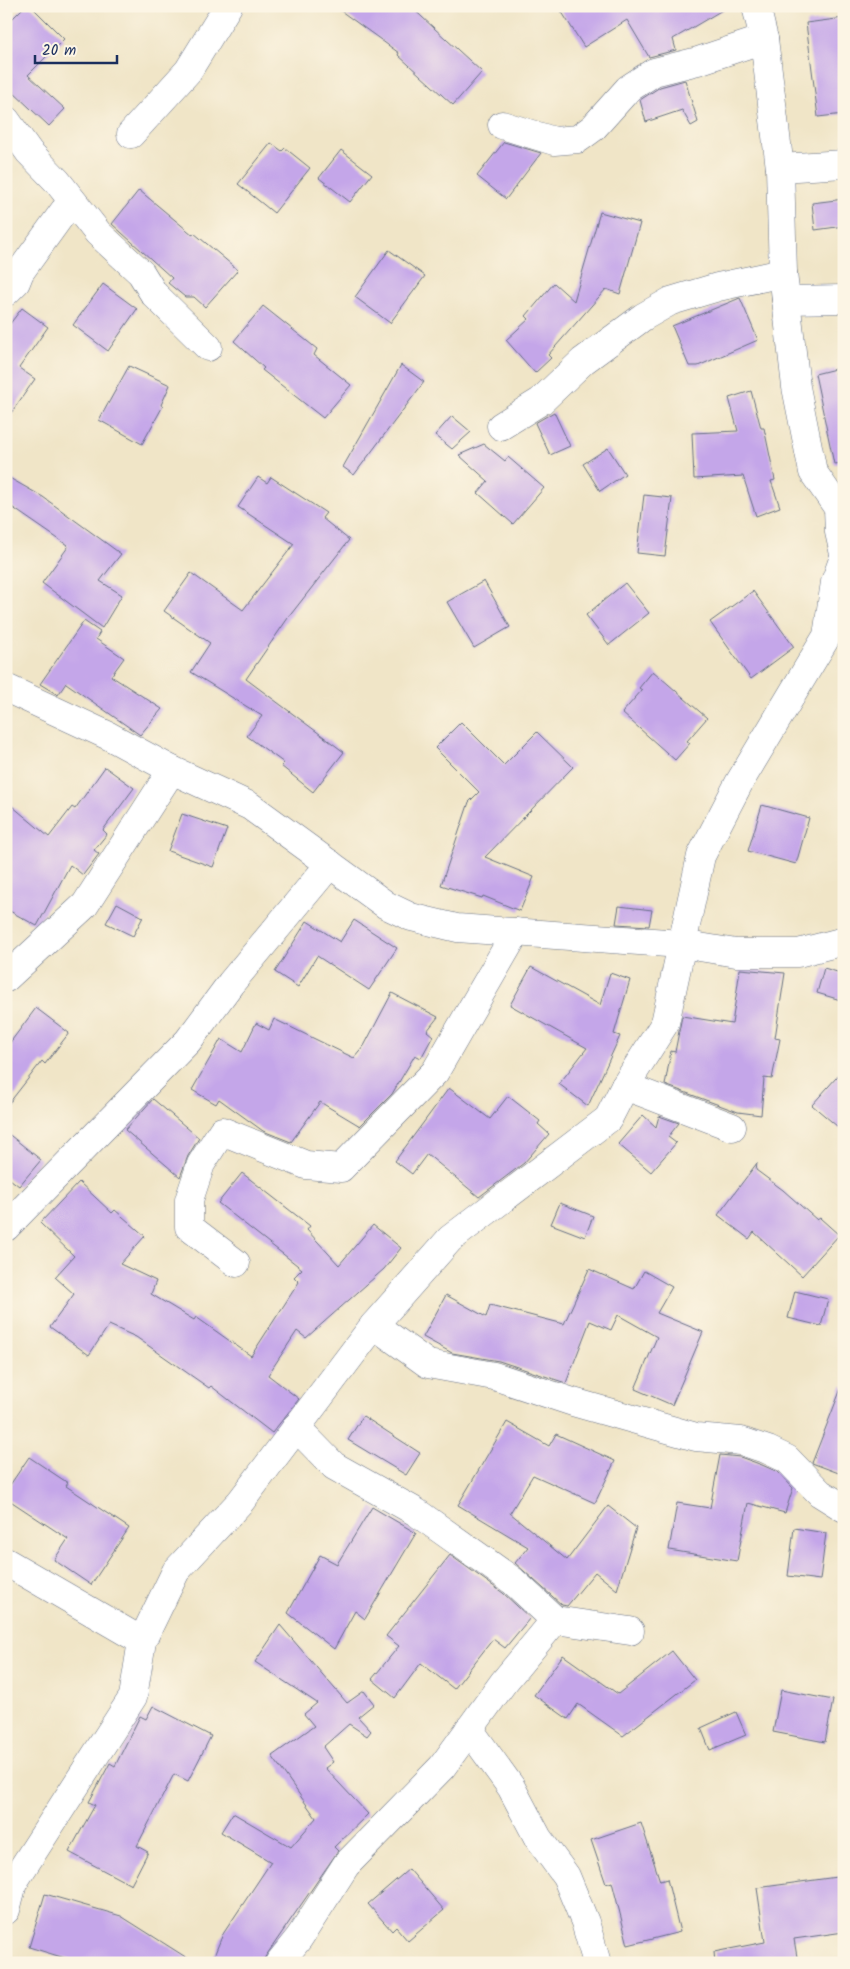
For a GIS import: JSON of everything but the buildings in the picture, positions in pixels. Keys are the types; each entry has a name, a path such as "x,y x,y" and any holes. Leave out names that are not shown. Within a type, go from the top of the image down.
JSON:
{"street":[{"path":"131,134 188,71 228,6"},
{"path":"6,1910 10,1881 133,1697 142,1641 176,1571 241,1501 374,1324 450,1239 608,1119 624,1086 665,1023 701,856 739,783 836,639 835,582 844,556 839,532 838,508 813,472 796,387 784,286 780,168 764,39 756,6"},
{"path":"502,125 554,141 578,139 593,128 628,89 654,72 698,61 764,39"},
{"path":"6,120 30,152 98,233 141,273 154,294 208,347"},
{"path":"780,168 844,164"},
{"path":"6,292 16,282 20,272 64,211 74,204"},
{"path":"501,426 541,401 583,361 643,317 672,300 718,287 784,286 844,299"},
{"path":"813,472 844,484"},
{"path":"6,688 109,736 172,770 250,806 386,905 411,917 457,928 681,944 736,953 798,953 844,941"},
{"path":"6,978 85,905 172,770"},
{"path":"6,1227 188,1040 231,983 330,864"},
{"path":"236,1263 189,1227 189,1200 201,1164 222,1131 306,1164 341,1168 435,1072 516,932"},
{"path":"624,1086 732,1128"},
{"path":"374,1324 428,1364 494,1376 573,1402 696,1437 741,1441 768,1450 787,1459 820,1493 844,1508"},
{"path":"296,1427 334,1466 416,1512 513,1581 555,1620 630,1631"},
{"path":"6,1562 142,1641"},
{"path":"279,1963 300,1938 346,1865 442,1767 469,1729 555,1620"},
{"path":"469,1729 511,1787 538,1838 566,1876 584,1922 597,1963"}]}
